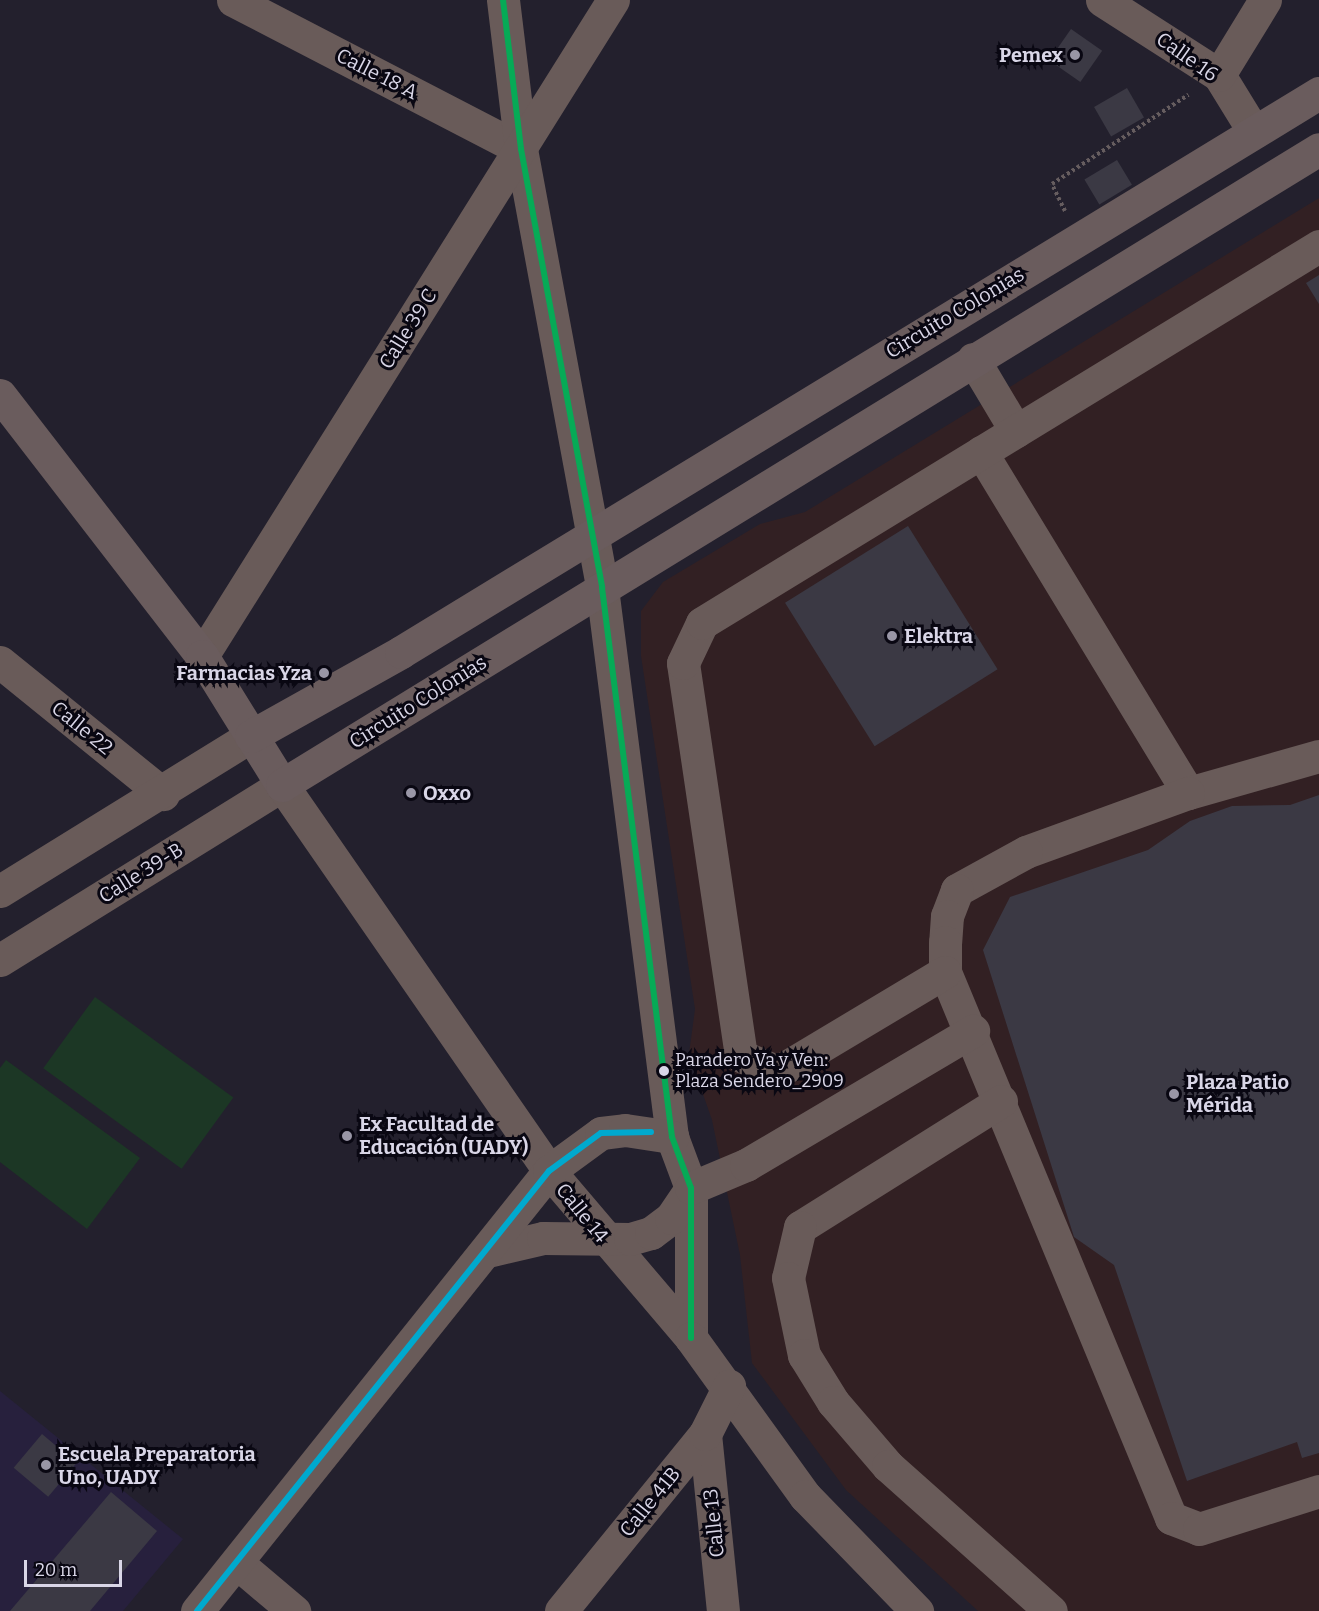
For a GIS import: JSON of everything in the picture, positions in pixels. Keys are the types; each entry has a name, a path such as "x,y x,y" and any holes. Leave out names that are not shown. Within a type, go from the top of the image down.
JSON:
{"main road":[{"name":"Circuito Colonias","path":"251,736 401,652 591,532 1319,93"},
{"name":"Circuito Colonias","path":"282,785 973,359 1319,149"},
{"path":"0,395 202,656 282,785"}],"street":[{"name":"Calle 18 A","path":"233,0 521,149"},
{"path":"503,0 521,149 602,588 672,1137 692,1188 691,1338"},
{"name":"Calle 39 C","path":"202,656 613,0"},
{"name":"Calle 16","path":"1102,0 1219,75 1254,132"},
{"path":"1219,75 1265,0"},
{"path":"945,972 778,1072 741,1056 683,663 702,623 1319,246"},
{"path":"973,359 1016,431"},
{"path":"981,452 1188,793"},
{"name":"Calle 22","path":"0,662 164,794"},
{"path":"0,891 164,794 251,736"},
{"path":"1319,756 1188,793 1026,852 957,890 947,916 945,972 973,1032 1157,1493 1172,1518 1198,1529 1319,1491"},
{"name":"Calle 39-B","path":"0,960 282,785"},
{"name":"Calle 14","path":"282,785 549,1171 599,1236 691,1338 729,1386 805,1496 917,1611"},
{"path":"488,1251 543,1238 599,1236 630,1239 651,1233 670,1218 692,1188 746,1165 973,1032"},
{"path":"1001,1101 800,1227 788,1278 804,1355 833,1402 888,1466 1051,1611"},
{"path":"197,1611 488,1251 549,1171 601,1133 636,1130 672,1137"},
{"name":"Calle 41B","path":"561,1611 705,1434 729,1386"},
{"name":"Calle 13","path":"705,1434 723,1611"},
{"path":"237,1563 294,1611"}],"path":[{"path":"1079,239 1052,184 1219,75"}],"shaded area":[{"path":"1319,198 1319,1611 978,1611 846,1490 752,1363 740,1255 712,1120 689,1054 695,1009 641,656 641,611 663,582 760,524 805,512"},
{"name":"Escuela Preparatoria Uno, UADY","path":"0,1391 183,1539 123,1611 0,1611"}],"green space":[{"path":"95,997 233,1098 182,1169 43,1068"},
{"path":"6,1060 140,1158 87,1229 0,1162 0,1068"}],"building":[{"name":"Pemex","path":"1071,29 1102,51 1080,82 1049,60"},
{"name":"Pemex","path":"1127,88 1144,117 1111,136 1094,107"},
{"path":"1117,160 1132,185 1099,204 1084,180"},
{"path":"1319,275 1319,304 1306,283"},
{"name":"Elektra","path":"908,526 998,669 875,746 785,603"},
{"name":"Plaza Patio Mérida","path":"1319,795 1319,1453 1302,1458 1297,1442 1187,1481 1114,1265 1074,1237 983,950 1010,897 1148,850 1190,821 1232,806 1290,805"},
{"path":"42,1434 76,1463 48,1497 14,1468"},
{"path":"111,1492 157,1531 90,1611 10,1611"}],"transit line":[{"path":"503,0 521,149 602,588 672,1137 691,1188 691,1338"},
{"path":"197,1611 549,1171 601,1133 651,1132"}],"place":[{"name":"Pemex","path":"1075,55"},
{"name":"Elektra","path":"892,636"},
{"name":"Farmacias Yza","path":"324,673"},
{"name":"Oxxo","path":"411,793"},
{"name":"Paradero Va y Ven: Plaza Sendero_2909","path":"664,1071"},
{"name":"Plaza Patio Mérida","path":"1174,1094"},
{"name":"Ex Facultad de Educación (UADY)","path":"347,1136"},
{"name":"Escuela Preparatoria Uno, UADY","path":"46,1465"}]}
